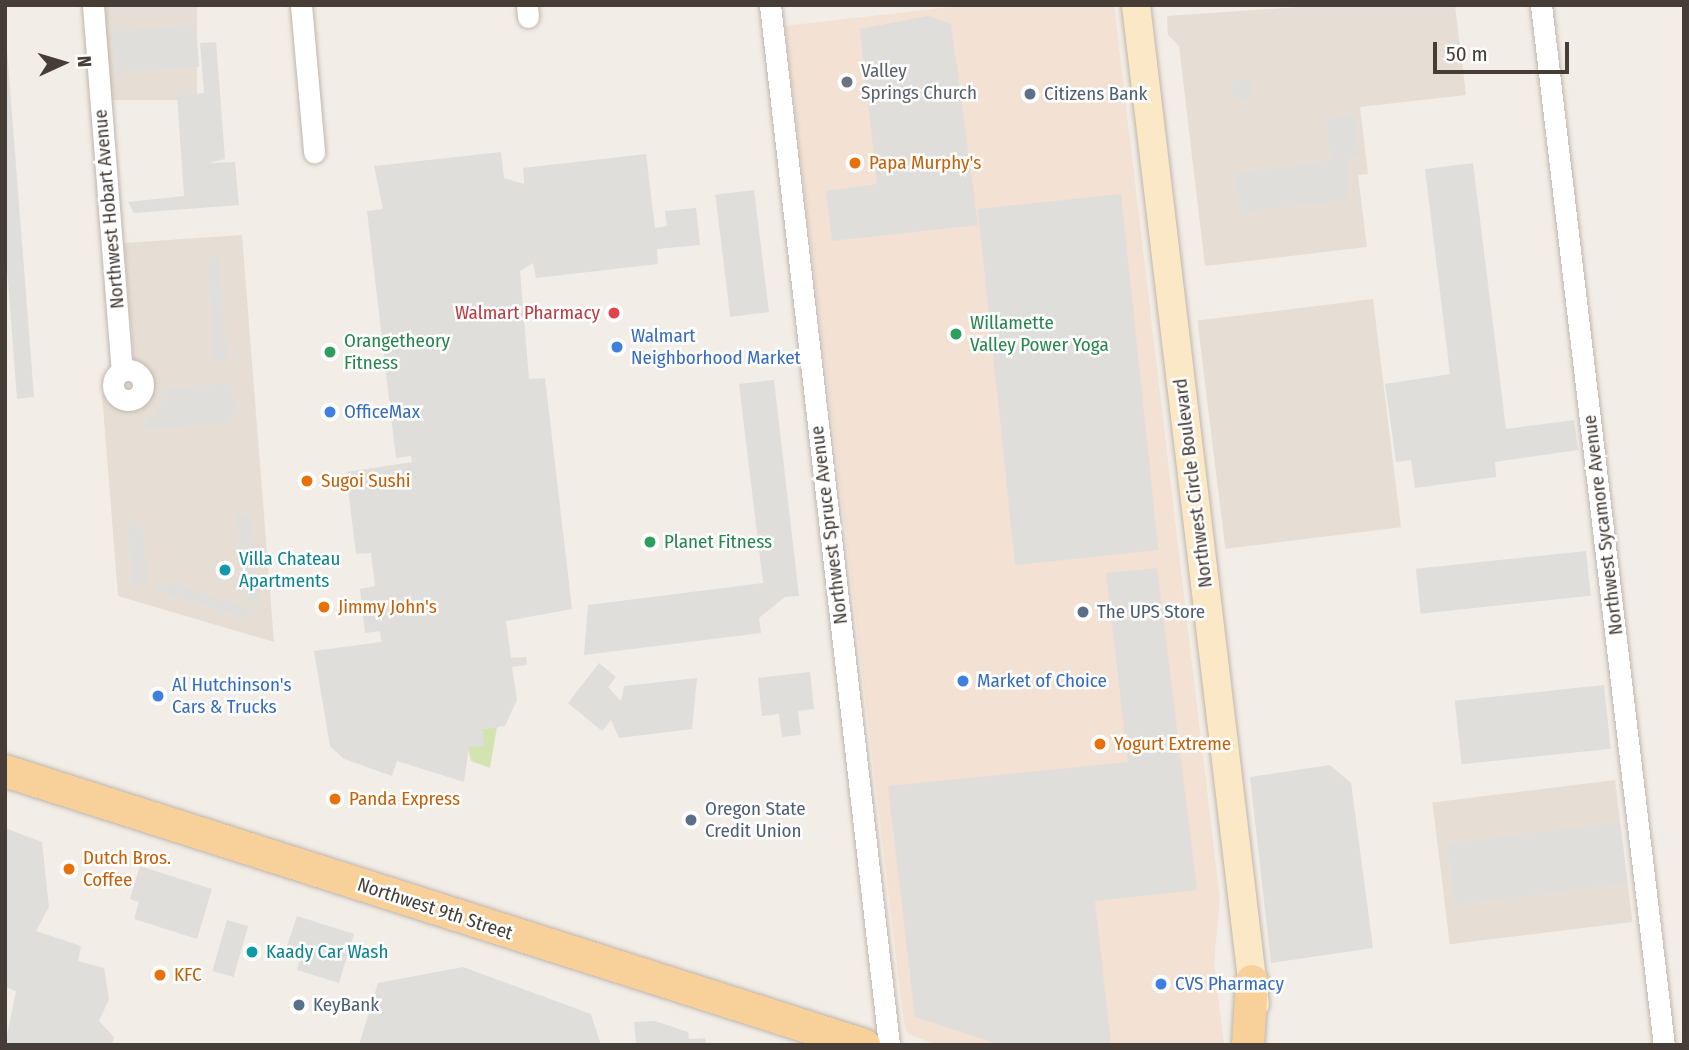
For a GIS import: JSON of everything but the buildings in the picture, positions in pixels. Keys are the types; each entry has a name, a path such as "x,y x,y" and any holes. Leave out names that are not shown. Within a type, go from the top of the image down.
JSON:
{"main road":[{"name":"Northwest Circle Boulevard","path":"1136,5 1260,1045"},
{"name":"Northwest 9th Street","path":"5,771 864,1045"},
{"path":"1248,1045 1252,981"}],"street":[{"name":"Northwest Hobart Avenue","path":"93,5 122,370"},
{"path":"301,5 314,152"},
{"name":"Northwest Spruce Avenue","path":"770,5 889,1045"},
{"name":"Northwest Sycamore Avenue","path":"1541,5 1664,1045"}],"shaded area":[{"path":"105,5 197,5 197,100 105,100"},
{"path":"967,5 1114,5 1220,900 1214,962 1224,1045 938,1045 908,1034 904,1023 785,26"},
{"path":"1329,5 1455,5 1466,95 1360,107 1368,174 1358,175 1367,247 1205,266 1179,46 1168,35 1167,16"},
{"path":"928,16 951,24 978,225 832,241 826,191 877,184 860,29"},
{"path":"5,24 34,397 17,399 5,242"},
{"path":"196,25 199,67 115,73 112,31"},
{"path":"216,42 225,159 209,163 235,162 239,205 134,213 128,202 184,196 177,95 204,93 200,43"},
{"path":"1238,79 1246,79 1253,86 1253,94 1246,101 1238,101 1231,94 1231,86"},
{"path":"1355,115 1359,156 1346,157 1348,200 1243,212 1233,173 1331,161 1326,118"},
{"path":"501,152 504,178 524,184 523,168 646,154 655,228 667,226 665,211 696,208 700,245 657,249 658,264 536,278 533,263 520,271 529,379 545,378 572,609 506,621 511,658 526,657 527,665 512,667 517,700 505,726 482,729 484,746 469,747 464,782 397,761 392,776 344,759 330,746 314,651 381,642 380,631 365,633 360,589 375,586 371,553 356,554 346,472 412,462 411,456 396,458 367,211 383,209 374,166"},
{"path":"1473,163 1506,429 1574,420 1578,450 1495,462 1496,477 1415,488 1411,460 1396,462 1385,384 1450,374 1425,169"},
{"path":"754,190 769,312 730,317 715,195"},
{"path":"1121,194 1158,550 1015,565 978,209"},
{"name":"Villa Chateau Apartments","path":"242,235 274,642 118,596 102,394 130,409 150,392 148,375 134,360 124,243"},
{"path":"220,257 227,361 214,362 207,258"},
{"path":"1373,299 1401,527 1225,549 1197,321"},
{"path":"774,380 799,596 785,597 759,618 761,633 584,655 588,605 763,583 739,384"},
{"path":"228,383 240,409 231,423 140,430 165,400 157,390"},
{"path":"237,512 253,520 259,608 243,595"},
{"path":"127,519 143,527 148,588 132,583"},
{"path":"1586,551 1591,596 1421,614 1416,569"},
{"path":"1157,568 1197,890 1095,901 1111,1045 1001,1045 915,1017 888,786 1128,762 1106,573"},
{"path":"170,582 258,611 245,618 152,589"},
{"path":"599,663 616,677 608,687 621,701 624,686 697,678 692,729 619,738 611,720 602,731 568,703"},
{"path":"810,672 814,709 798,711 801,735 782,737 779,714 762,716 758,678"},
{"path":"1604,685 1611,749 1462,764 1455,701"},
{"path":"1330,765 1351,783 1373,948 1271,963 1250,777"},
{"path":"1615,780 1632,922 1450,944 1432,802"},
{"path":"1620,822 1628,884 1455,905 1447,843"},
{"path":"5,828 42,842 49,907 36,931 81,946 78,961 104,968 109,999 99,1021 114,1037 112,1045 5,1045 16,991 5,987"},
{"path":"140,866 212,889 197,939 134,919 139,902 130,899"},
{"path":"297,916 354,934 339,983 297,970 302,954 286,949"},
{"path":"227,920 248,926 234,977 212,971"},
{"path":"463,967 591,1014 601,1045 359,1045 378,983"},
{"path":"655,1021 688,1032 689,1039 705,1038 706,1045 636,1045 634,1022"}],"green space":[{"path":"497,727 490,768 471,761 468,747 483,745 482,729"}],"place":[{"name":"Valley Springs Church","path":"847,82"},
{"name":"Citizens Bank","path":"1030,94"},
{"name":"Papa Murphy's","path":"855,163"},
{"name":"Walmart Pharmacy","path":"614,313"},
{"name":"Willamette Valley Power Yoga","path":"956,334"},
{"name":"Walmart Neighborhood Market","path":"617,347"},
{"name":"Orangetheory Fitness","path":"330,352"},
{"name":"OfficeMax","path":"330,412"},
{"name":"Sugoi Sushi","path":"307,481"},
{"name":"Planet Fitness","path":"650,542"},
{"name":"Villa Chateau Apartments","path":"225,570"},
{"name":"Jimmy John's","path":"324,607"},
{"name":"The UPS Store","path":"1083,612"},
{"name":"Market of Choice","path":"963,681"},
{"name":"Al Hutchinson's Cars & Trucks","path":"158,696"},
{"name":"Yogurt Extreme","path":"1100,744"},
{"name":"Panda Express","path":"335,799"},
{"name":"Oregon State Credit Union","path":"691,820"},
{"name":"Dutch Bros. Coffee","path":"69,869"},
{"name":"Kaady Car Wash","path":"252,952"},
{"name":"KFC","path":"160,975"},
{"name":"CVS Pharmacy","path":"1161,984"},
{"name":"KeyBank","path":"299,1005"}]}
